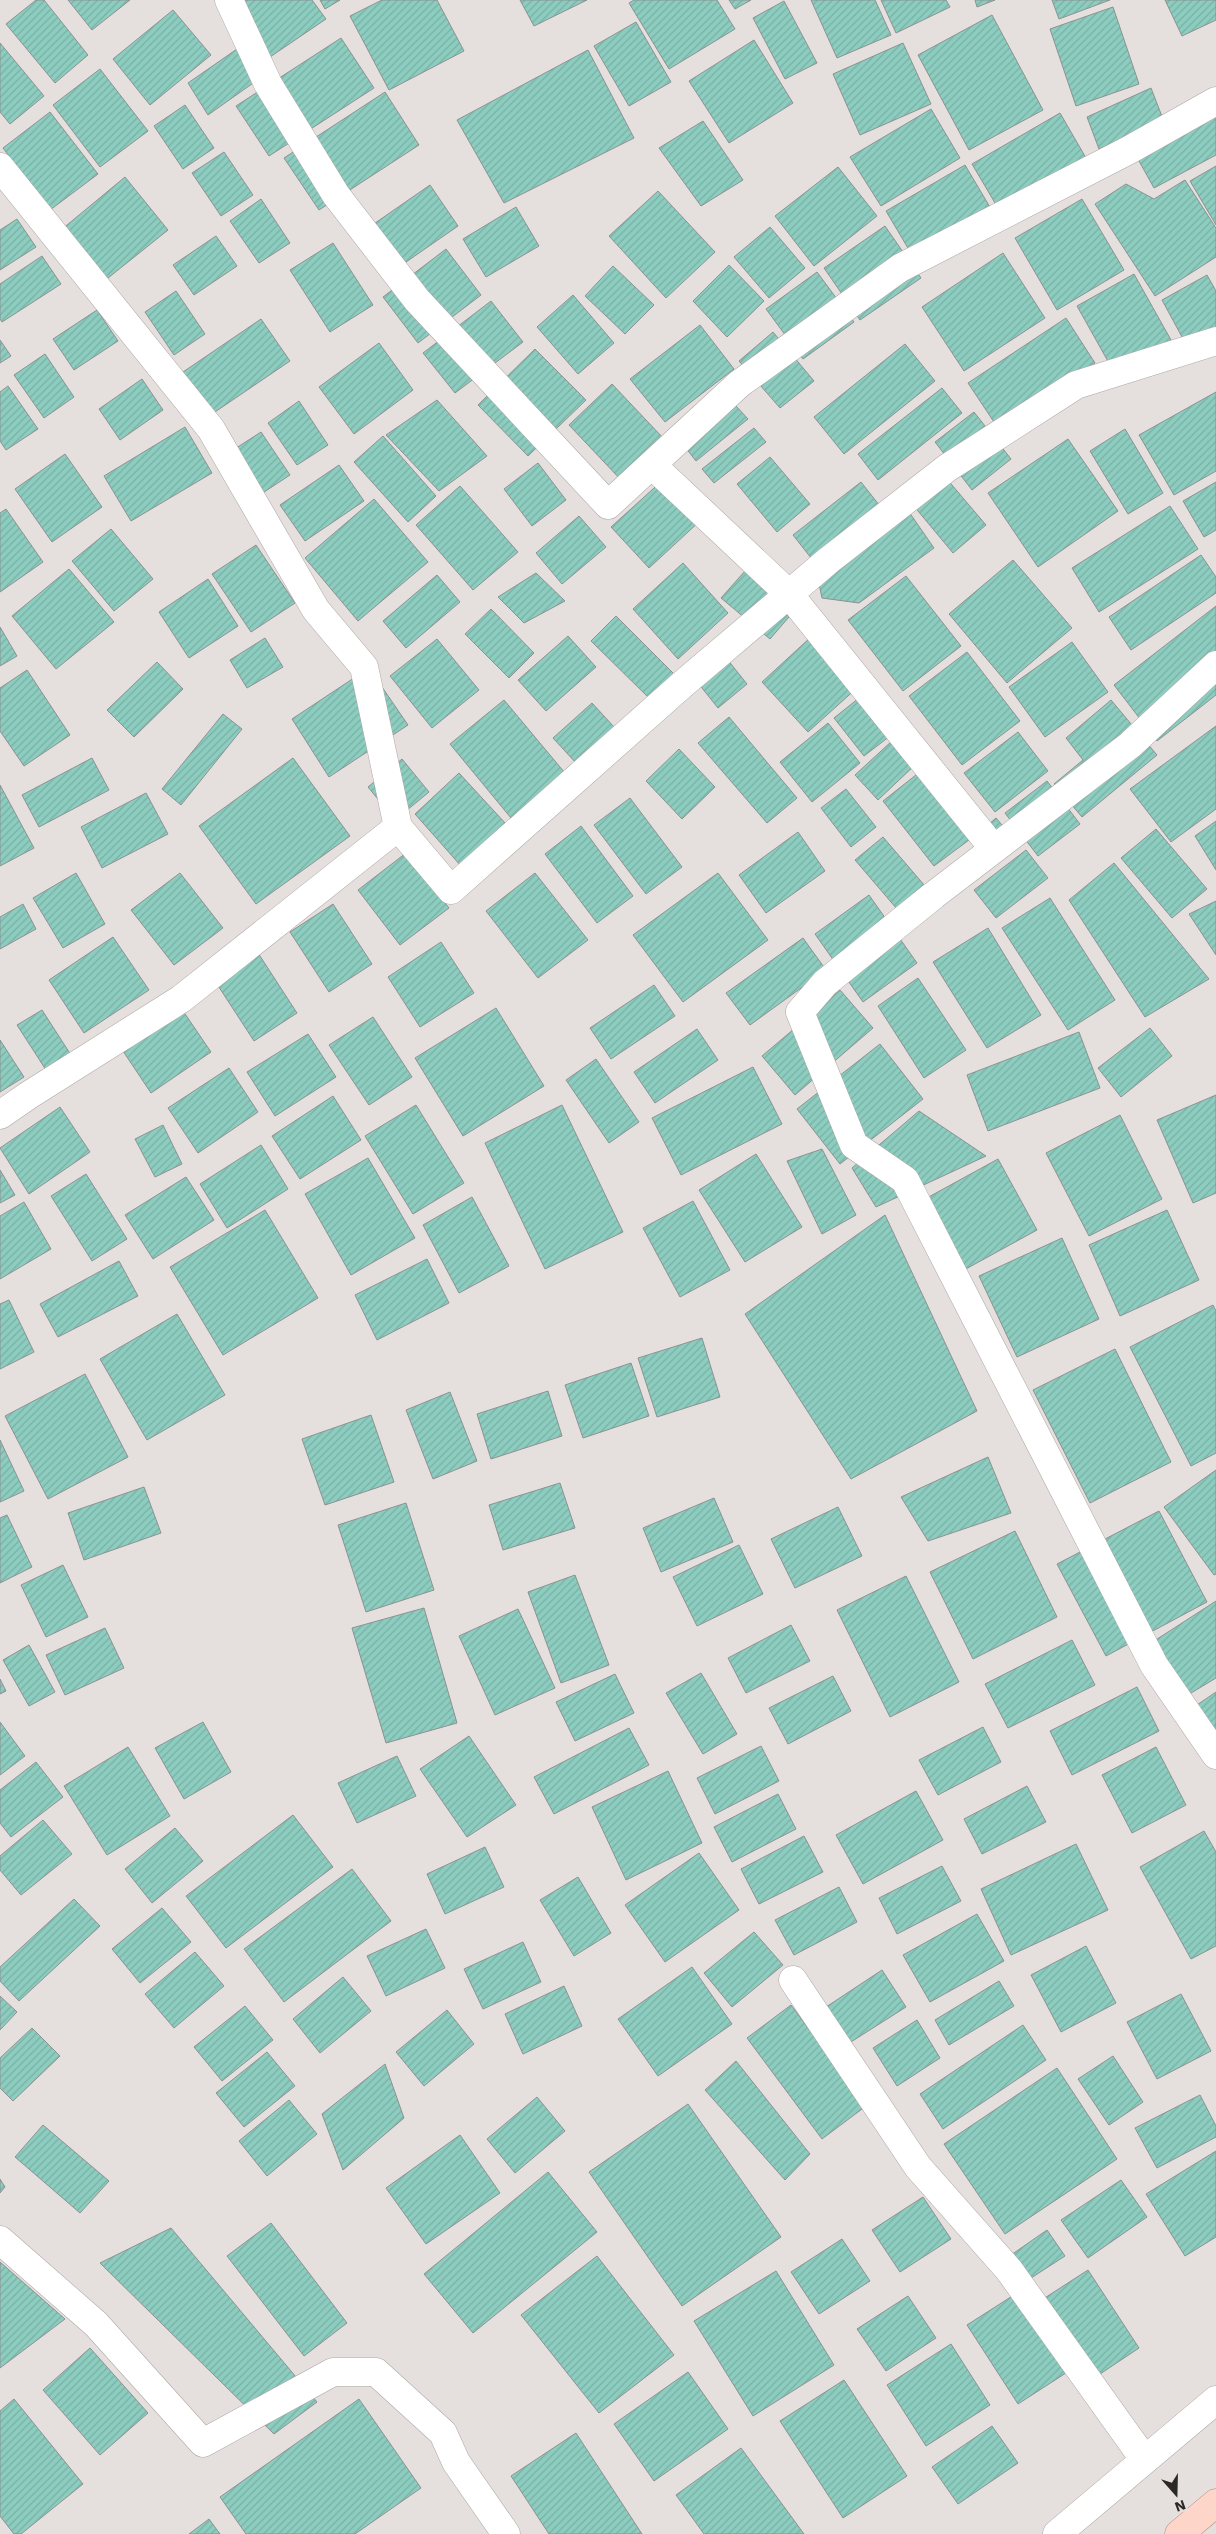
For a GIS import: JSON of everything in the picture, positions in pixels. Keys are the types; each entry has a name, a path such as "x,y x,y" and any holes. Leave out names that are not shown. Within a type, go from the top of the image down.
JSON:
{"main road":[{"path":"1179,2534 1216,2503"}],"street":[{"path":"230,0 268,84 336,195 417,300 608,505 739,384 900,268 1120,154 1216,101"},
{"path":"0,167 211,429 316,610 364,667 398,827 451,890 684,682 829,560 947,468 1076,386 1216,341"},
{"path":"652,465 789,594 994,850"},
{"path":"1216,665 1130,745 825,983 800,1012 854,1145 905,1180 1154,1665 1216,1754"},
{"path":"0,1116 29,1094 181,999 398,827"},
{"path":"793,1980 918,2167 1009,2270 1144,2459"},
{"path":"0,2240 96,2324 203,2443 334,2372 376,2372 443,2433 456,2462 506,2534"},
{"path":"1057,2534 1216,2400"}],"building":[{"path":"36,0 44,0 88,55 55,83 6,24"},
{"path":"68,0 130,0 92,30"},
{"path":"240,0 312,0 326,19 270,57"},
{"path":"320,0 340,0 325,9"},
{"path":"382,0 437,0 464,51 389,90 350,16"},
{"path":"520,0 587,0 534,26"},
{"path":"634,0 717,0 735,29 669,69 629,3"},
{"path":"729,0 751,0 735,9"},
{"path":"811,0 875,0 891,35 837,58"},
{"path":"881,0 946,0 950,7 896,33"},
{"path":"975,0 995,0 977,7"},
{"path":"1052,0 1110,0 1059,19"},
{"path":"1165,0 1216,0 1216,20 1182,36"},
{"path":"784,1 817,63 785,79 753,18"},
{"path":"1113,7 1139,84 1076,106 1050,29"},
{"path":"173,10 211,55 150,105 113,59"},
{"path":"992,15 1043,110 969,150 918,55"},
{"path":"636,22 671,82 629,106 594,46"},
{"path":"341,38 374,88 269,156 236,106"},
{"path":"754,40 793,103 729,143 689,81"},
{"path":"0,43 44,96 10,124 0,112"},
{"path":"903,43 931,104 860,135 833,74"},
{"path":"237,49 256,81 208,115 188,83"},
{"path":"588,50 634,138 504,203 457,120"},
{"path":"100,69 148,131 100,167 53,105"},
{"path":"1151,88 1163,119 1099,149 1087,117"},
{"path":"385,92 419,145 319,210 284,158"},
{"path":"185,105 214,148 183,169 154,126"},
{"path":"1216,108 1216,155 1154,188 1134,152"},
{"path":"931,109 960,158 881,206 850,157"},
{"path":"50,112 98,174 50,210 3,148"},
{"path":"1060,113 1086,158 998,208 972,164"},
{"path":"703,121 743,180 701,206 659,148"},
{"path":"224,152 253,195 221,216 192,173"},
{"path":"965,165 1000,224 921,270 886,211"},
{"path":"1216,166 1216,225 1190,181"},
{"path":"838,167 877,216 814,266 775,216"},
{"path":"125,177 168,230 103,282 61,230"},
{"path":"1185,180 1216,228 1216,257 1155,296 1095,204 1126,184 1154,199"},
{"path":"430,185 458,226 383,278 355,237"},
{"path":"658,191 715,252 666,298 609,236"},
{"path":"261,199 290,243 259,263 230,221"},
{"path":"1082,199 1124,270 1057,310 1015,238"},
{"path":"516,207 539,246 486,277 463,239"},
{"path":"17,219 36,247 0,270 0,230"},
{"path":"885,226 921,278 860,320 824,268"},
{"path":"770,227 805,268 769,298 734,257"},
{"path":"216,236 237,266 194,295 173,265"},
{"path":"333,243 373,305 330,332 290,270"},
{"path":"446,249 481,295 418,343 383,297"},
{"path":"1003,253 1045,318 964,371 922,307"},
{"path":"42,256 61,284 2,322 0,319 0,284"},
{"path":"729,265 764,301 727,337 693,301"},
{"path":"613,266 654,305 625,334 585,296"},
{"path":"817,272 854,322 803,359 766,309"},
{"path":"1134,274 1171,340 1114,372 1077,306"},
{"path":"1207,275 1216,291 1216,333 1188,348 1162,300"},
{"path":"176,291 205,334 174,355 145,312"},
{"path":"573,295 614,343 578,374 537,327"},
{"path":"491,301 523,342 455,393 423,353"},
{"path":"97,310 118,341 74,370 53,339"},
{"path":"1066,318 1095,363 998,428 968,383"},
{"path":"261,319 290,361 212,414 183,372"},
{"path":"700,325 734,369 665,422 630,379"},
{"path":"773,332 814,381 780,408 739,361"},
{"path":"0,340 11,356 0,363"},
{"path":"379,343 413,390 354,434 319,387"},
{"path":"905,344 935,381 844,454 814,417"},
{"path":"535,349 586,400 528,456 478,405"},
{"path":"45,354 74,397 44,418 14,375"},
{"path":"142,379 163,410 120,440 99,409"},
{"path":"612,384 665,440 622,481 569,425"},
{"path":"8,386 38,429 6,450 0,441 0,392"},
{"path":"942,388 962,413 878,480 858,454"},
{"path":"1216,392 1216,471 1174,495 1139,435"},
{"path":"437,400 487,456 439,491 386,435"},
{"path":"299,401 328,445 297,465 268,423"},
{"path":"736,406 748,419 696,461 685,447"},
{"path":"974,412 1011,459 972,490 935,442"},
{"path":"185,427 212,473 131,521 104,476"},
{"path":"754,428 766,442 714,483 702,469"},
{"path":"1125,429 1163,493 1128,514 1090,451"},
{"path":"261,432 290,475 258,496 230,452"},
{"path":"383,436 436,496 408,522 354,462"},
{"path":"1068,439 1118,511 1038,567 988,493"},
{"path":"65,454 102,507 52,542 15,489"},
{"path":"770,457 810,504 777,532 737,484"},
{"path":"538,463 566,500 532,526 504,489"},
{"path":"339,465 364,501 305,541 280,505"},
{"path":"946,478 986,525 953,553 913,505"},
{"path":"664,479 701,520 649,568 611,527"},
{"path":"861,482 883,510 815,563 793,535"},
{"path":"1216,482 1216,530 1204,537 1183,501"},
{"path":"460,486 518,552 473,590 416,525"},
{"path":"374,499 428,562 358,621 305,558"},
{"path":"1170,506 1198,549 1099,612 1072,568"},
{"path":"6,509 43,562 0,592 0,513"},
{"path":"909,512 934,548 859,603 822,598 818,579"},
{"path":"579,516 606,547 562,584 536,553"},
{"path":"111,529 153,579 114,611 72,561"},
{"path":"256,545 295,603 251,632 212,574"},
{"path":"1201,555 1216,577 1216,593 1131,650 1109,617"},
{"path":"1013,560 1072,628 1007,683 949,614"},
{"path":"753,562 801,603 770,639 721,598"},
{"path":"683,563 728,613 678,659 633,609"},
{"path":"69,569 114,622 56,669 12,616"},
{"path":"536,573 565,601 524,623 498,597"},
{"path":"437,575 460,602 406,648 383,621"},
{"path":"906,576 961,646 903,691 848,620"},
{"path":"208,579 238,626 189,658 159,612"},
{"path":"1216,606 1216,695 1157,741 1114,685"},
{"path":"491,609 534,653 509,678 465,634"},
{"path":"616,616 674,674 649,698 591,641"},
{"path":"0,627 17,656 0,666"},
{"path":"568,636 596,667 546,711 518,680"},
{"path":"812,636 858,687 808,732 762,682"},
{"path":"265,638 283,667 247,688 230,660"},
{"path":"437,639 479,690 432,728 390,676"},
{"path":"1072,642 1108,692 1045,737 1009,687"},
{"path":"967,652 1020,721 962,765 909,696"},
{"path":"727,659 747,684 718,708 698,683"},
{"path":"157,662 183,689 134,737 107,710"},
{"path":"369,668 408,725 329,777 292,719"},
{"path":"27,670 70,735 24,766 0,731 0,688"},
{"path":"859,698 890,736 864,756 834,718"},
{"path":"504,700 565,773 511,818 450,744"},
{"path":"1111,700 1157,755 1082,817 1054,784 1083,760 1066,738"},
{"path":"592,703 615,728 576,763 553,738"},
{"path":"223,714 242,729 181,805 162,789"},
{"path":"729,717 797,798 767,823 698,743"},
{"path":"828,723 860,763 812,802 780,762"},
{"path":"1216,726 1216,809 1171,842 1130,789"},
{"path":"1018,732 1048,771 995,812 964,773"},
{"path":"893,740 916,764 878,800 855,775"},
{"path":"679,749 715,787 682,819 646,781"},
{"path":"92,758 109,790 39,827 22,795"},
{"path":"293,758 350,836 256,904 199,826"},
{"path":"402,759 429,792 395,820 368,787"},
{"path":"921,771 973,837 934,866 883,801"},
{"path":"459,773 506,824 461,866 415,814"},
{"path":"1047,781 1080,824 1038,856 1005,813"},
{"path":"0,785 34,848 0,866"},
{"path":"846,789 876,827 851,847 821,808"},
{"path":"146,793 168,834 102,868 81,827"},
{"path":"630,798 682,867 646,894 594,825"},
{"path":"996,818 1008,832 982,830"},
{"path":"1216,821 1216,870 1195,836"},
{"path":"581,826 633,896 597,923 545,854"},
{"path":"1156,829 1207,889 1172,918 1121,858"},
{"path":"798,832 825,871 766,913 739,875"},
{"path":"883,837 925,886 897,909 855,860"},
{"path":"1026,850 1048,878 996,918 974,890"},
{"path":"406,853 449,908 400,945 358,890"},
{"path":"1114,863 1209,979 1145,1017 1069,900"},
{"path":"76,873 105,924 63,948 33,898"},
{"path":"180,873 223,928 174,965 131,910"},
{"path":"535,873 588,940 538,978 486,911"},
{"path":"718,873 768,940 683,1002 633,935"},
{"path":"869,895 917,963 863,1002 815,934"},
{"path":"1050,898 1115,1000 1068,1030 1002,928"},
{"path":"1216,901 1216,955 1189,914"},
{"path":"23,904 36,929 0,949 0,917"},
{"path":"333,904 372,964 329,992 290,932"},
{"path":"988,928 1041,1015 987,1048 933,962"},
{"path":"113,937 149,990 84,1033 49,980"},
{"path":"803,938 826,970 750,1025 726,993"},
{"path":"441,942 474,993 420,1027 388,977"},
{"path":"258,953 297,1013 254,1041 215,981"},
{"path":"918,978 966,1050 924,1078 878,1006"},
{"path":"654,985 675,1016 611,1059 590,1028"},
{"path":"840,990 873,1028 795,1095 762,1056"},
{"path":"181,1008 211,1052 151,1093 121,1048"},
{"path":"496,1008 544,1086 463,1136 415,1058"},
{"path":"42,1010 71,1055 46,1070 17,1025"},
{"path":"373,1017 412,1077 369,1105 329,1045"},
{"path":"1150,1028 1172,1056 1121,1097 1098,1068"},
{"path":"697,1029 718,1060 655,1103 634,1072"},
{"path":"1079,1032 1100,1088 988,1131 967,1075"},
{"path":"308,1034 336,1077 275,1116 247,1072"},
{"path":"0,1040 24,1077 0,1092"},
{"path":"880,1044 923,1099 840,1164 797,1109"},
{"path":"596,1059 639,1122 609,1143 566,1080"},
{"path":"753,1067 782,1124 681,1175 652,1118"},
{"path":"229,1068 258,1112 198,1153 168,1108"},
{"path":"1216,1095 1216,1193 1193,1203 1157,1120"},
{"path":"333,1096 361,1140 300,1179 272,1136"},
{"path":"416,1105 464,1183 413,1214 365,1136"},
{"path":"562,1105 623,1232 545,1269 485,1143"},
{"path":"60,1107 90,1152 29,1194 0,1148"},
{"path":"919,1111 986,1156 876,1207 852,1168"},
{"path":"1120,1115 1162,1199 1089,1236 1046,1153"},
{"path":"163,1125 182,1164 155,1177 135,1139"},
{"path":"261,1145 288,1189 227,1228 200,1184"},
{"path":"822,1149 856,1215 822,1234 787,1161"},
{"path":"756,1154 802,1227 745,1262 699,1190"},
{"path":"368,1158 415,1238 351,1275 305,1194"},
{"path":"998,1159 1037,1230 964,1270 925,1199"},
{"path":"0,1170 15,1195 0,1203"},
{"path":"86,1174 127,1239 92,1261 51,1196"},
{"path":"186,1177 214,1220 153,1259 125,1215"},
{"path":"472,1197 509,1266 459,1293 423,1225"},
{"path":"693,1201 730,1270 680,1297 643,1228"},
{"path":"24,1202 51,1249 0,1279 0,1216"},
{"path":"265,1210 318,1298 223,1355 170,1267"},
{"path":"1167,1210 1199,1280 1120,1316 1089,1245"},
{"path":"885,1215 977,1411 851,1479 745,1314"},
{"path":"1062,1238 1099,1319 1017,1357 979,1276"},
{"path":"427,1259 449,1303 377,1340 355,1295"},
{"path":"119,1261 138,1296 58,1337 40,1304"},
{"path":"9,1300 34,1352 0,1369 0,1304"},
{"path":"1213,1305 1216,1311 1216,1453 1191,1466 1130,1347"},
{"path":"177,1314 225,1395 147,1440 100,1359"},
{"path":"702,1338 720,1397 657,1417 638,1358"},
{"path":"1115,1349 1171,1462 1090,1503 1033,1390"},
{"path":"631,1363 649,1416 583,1438 565,1385"},
{"path":"85,1374 128,1457 48,1499 5,1416"},
{"path":"548,1391 562,1436 491,1459 477,1414"},
{"path":"450,1392 477,1461 433,1479 406,1410"},
{"path":"371,1415 394,1482 325,1505 302,1439"},
{"path":"0,1440 24,1491 0,1502"},
{"path":"988,1457 1011,1513 928,1541 901,1497"},
{"path":"1216,1470 1216,1574 1214,1575 1164,1507"},
{"path":"560,1483 575,1528 503,1550 489,1505"},
{"path":"144,1487 161,1533 84,1560 68,1513"},
{"path":"714,1498 733,1542 661,1572 643,1528"},
{"path":"406,1503 434,1590 366,1612 338,1525"},
{"path":"838,1507 862,1556 795,1588 771,1539"},
{"path":"1159,1511 1207,1602 1106,1656 1057,1564"},
{"path":"7,1515 32,1567 0,1583 0,1518"},
{"path":"1015,1531 1057,1617 973,1659 930,1572"},
{"path":"739,1545 763,1594 697,1626 673,1577"},
{"path":"63,1565 88,1617 46,1637 21,1585"},
{"path":"575,1575 609,1665 561,1683 528,1592"},
{"path":"906,1576 959,1682 890,1717 837,1610"},
{"path":"1216,1601 1216,1678 1186,1696 1151,1643"},
{"path":"424,1608 457,1723 386,1743 352,1628"},
{"path":"518,1609 555,1688 495,1715 459,1636"},
{"path":"791,1625 810,1661 746,1693 728,1658"},
{"path":"105,1628 124,1668 65,1695 46,1655"},
{"path":"1072,1640 1095,1685 1008,1728 985,1684"},
{"path":"29,1645 55,1692 29,1706 3,1660"},
{"path":"701,1673 737,1734 703,1754 666,1693"},
{"path":"615,1674 634,1713 575,1741 556,1702"},
{"path":"833,1676 851,1711 788,1744 769,1708"},
{"path":"0,1679 6,1691 0,1694"},
{"path":"1137,1687 1159,1731 1072,1775 1050,1731"},
{"path":"1216,1692 1216,1739 1194,1707"},
{"path":"0,1722 25,1756 0,1775"},
{"path":"203,1722 231,1772 184,1799 155,1748"},
{"path":"983,1727 1001,1762 938,1795 919,1760"},
{"path":"629,1728 649,1765 554,1814 534,1777"},
{"path":"469,1736 516,1805 467,1837 420,1769"},
{"path":"761,1746 779,1781 715,1814 697,1778"},
{"path":"128,1747 170,1816 107,1855 64,1786"},
{"path":"1156,1747 1186,1805 1132,1833 1102,1775"},
{"path":"397,1756 416,1796 357,1823 338,1783"},
{"path":"36,1762 63,1797 11,1837 0,1823 0,1790"},
{"path":"668,1771 702,1843 626,1880 592,1807"},
{"path":"1027,1786 1046,1822 982,1854 964,1819"},
{"path":"916,1791 943,1840 863,1884 836,1835"},
{"path":"778,1794 796,1829 732,1862 714,1827"},
{"path":"293,1815 333,1867 226,1948 186,1896"},
{"path":"43,1820 72,1854 21,1895 0,1870 0,1856"},
{"path":"175,1828 203,1861 152,1903 125,1869"},
{"path":"1204,1831 1216,1852 1216,1946 1191,1959 1140,1867"},
{"path":"804,1836 823,1872 759,1904 741,1869"},
{"path":"1076,1844 1108,1910 1011,1955 981,1889"},
{"path":"485,1847 504,1887 445,1914 427,1874"},
{"path":"699,1853 739,1910 665,1962 625,1905"},
{"path":"942,1866 961,1901 897,1934 879,1898"},
{"path":"352,1869 391,1921 284,2002 244,1949"},
{"path":"578,1877 611,1933 574,1956 540,1900"},
{"path":"839,1887 857,1922 794,1955 775,1920"},
{"path":"74,1899 100,1926 19,2001 0,1981 0,1967"},
{"path":"162,1908 191,1942 140,1983 112,1949"},
{"path":"977,1914 1004,1961 930,2002 903,1955"},
{"path":"426,1929 445,1968 386,1996 367,1956"},
{"path":"754,1932 783,1965 732,2007 704,1973"},
{"path":"523,1942 541,1982 483,2009 464,1969"},
{"path":"1086,1946 1116,2003 1061,2032 1031,1975"},
{"path":"195,1952 224,1986 174,2028 145,1994"},
{"path":"692,1967 732,2024 658,2076 618,2019"},
{"path":"882,1970 906,2007 843,2047 820,2011"},
{"path":"343,1977 371,2011 320,2053 293,2019"},
{"path":"999,1981 1014,2006 949,2045 935,2020"},
{"path":"564,1986 582,2026 523,2054 505,2014"},
{"path":"1181,1994 1211,2051 1157,2079 1127,2022"},
{"path":"0,1996 17,2012 0,2030"},
{"path":"791,2005 866,2106 822,2139 747,2038"},
{"path":"245,2006 273,2040 222,2081 194,2047"},
{"path":"447,2010 474,2044 424,2086 396,2052"},
{"path":"917,2020 940,2058 897,2086 873,2048"},
{"path":"1023,2025 1046,2060 943,2129 920,2094"},
{"path":"32,2028 60,2056 13,2101 0,2088 0,2058"},
{"path":"267,2052 295,2086 244,2127 216,2093"},
{"path":"1113,2056 1143,2102 1109,2125 1078,2079"},
{"path":"736,2061 810,2154 785,2180 705,2090"},
{"path":"385,2064 404,2118 343,2170 322,2114"},
{"path":"1057,2068 1117,2159 1005,2234 944,2144"},
{"path":"1200,2095 1216,2126 1216,2137 1157,2168 1135,2128"},
{"path":"537,2097 565,2131 515,2173 487,2139"},
{"path":"289,2100 317,2134 267,2176 239,2141"},
{"path":"688,2104 781,2237 682,2306 589,2172"},
{"path":"43,2125 109,2181 80,2213 15,2157"},
{"path":"460,2135 500,2193 426,2244 386,2188"},
{"path":"1216,2151 1216,2237 1185,2256 1146,2194"},
{"path":"548,2172 597,2232 473,2333 424,2274"},
{"path":"0,2179 5,2187 0,2193"},
{"path":"1121,2180 1147,2217 1088,2258 1061,2220"},
{"path":"923,2197 951,2239 900,2272 872,2230"},
{"path":"271,2223 347,2323 304,2356 227,2256"},
{"path":"171,2228 317,2402 274,2434 100,2263"},
{"path":"1047,2230 1065,2256 1028,2280 1011,2255"},
{"path":"842,2239 870,2281 819,2314 791,2272"},
{"path":"597,2256 674,2355 599,2413 521,2315"},
{"path":"0,2262 65,2319 0,2368"},
{"path":"1088,2270 1139,2348 1088,2382 1037,2303"},
{"path":"776,2271 834,2365 753,2416 694,2321"},
{"path":"1017,2293 1069,2371 1018,2404 967,2325"},
{"path":"908,2296 936,2338 886,2371 857,2329"},
{"path":"951,2344 990,2405 926,2446 887,2385"},
{"path":"90,2348 148,2413 100,2455 43,2390"},
{"path":"688,2372 728,2429 654,2481 614,2424"},
{"path":"844,2380 907,2476 843,2518 780,2421"},
{"path":"14,2399 83,2484 21,2534 14,2534 0,2516 0,2411"},
{"path":"359,2399 421,2488 355,2534 246,2534 220,2497"},
{"path":"992,2426 1018,2463 958,2504 932,2467"},
{"path":"576,2433 642,2534 549,2534 511,2476"},
{"path":"741,2448 804,2534 704,2534 676,2495"},
{"path":"209,2519 220,2534 189,2534"}]}
